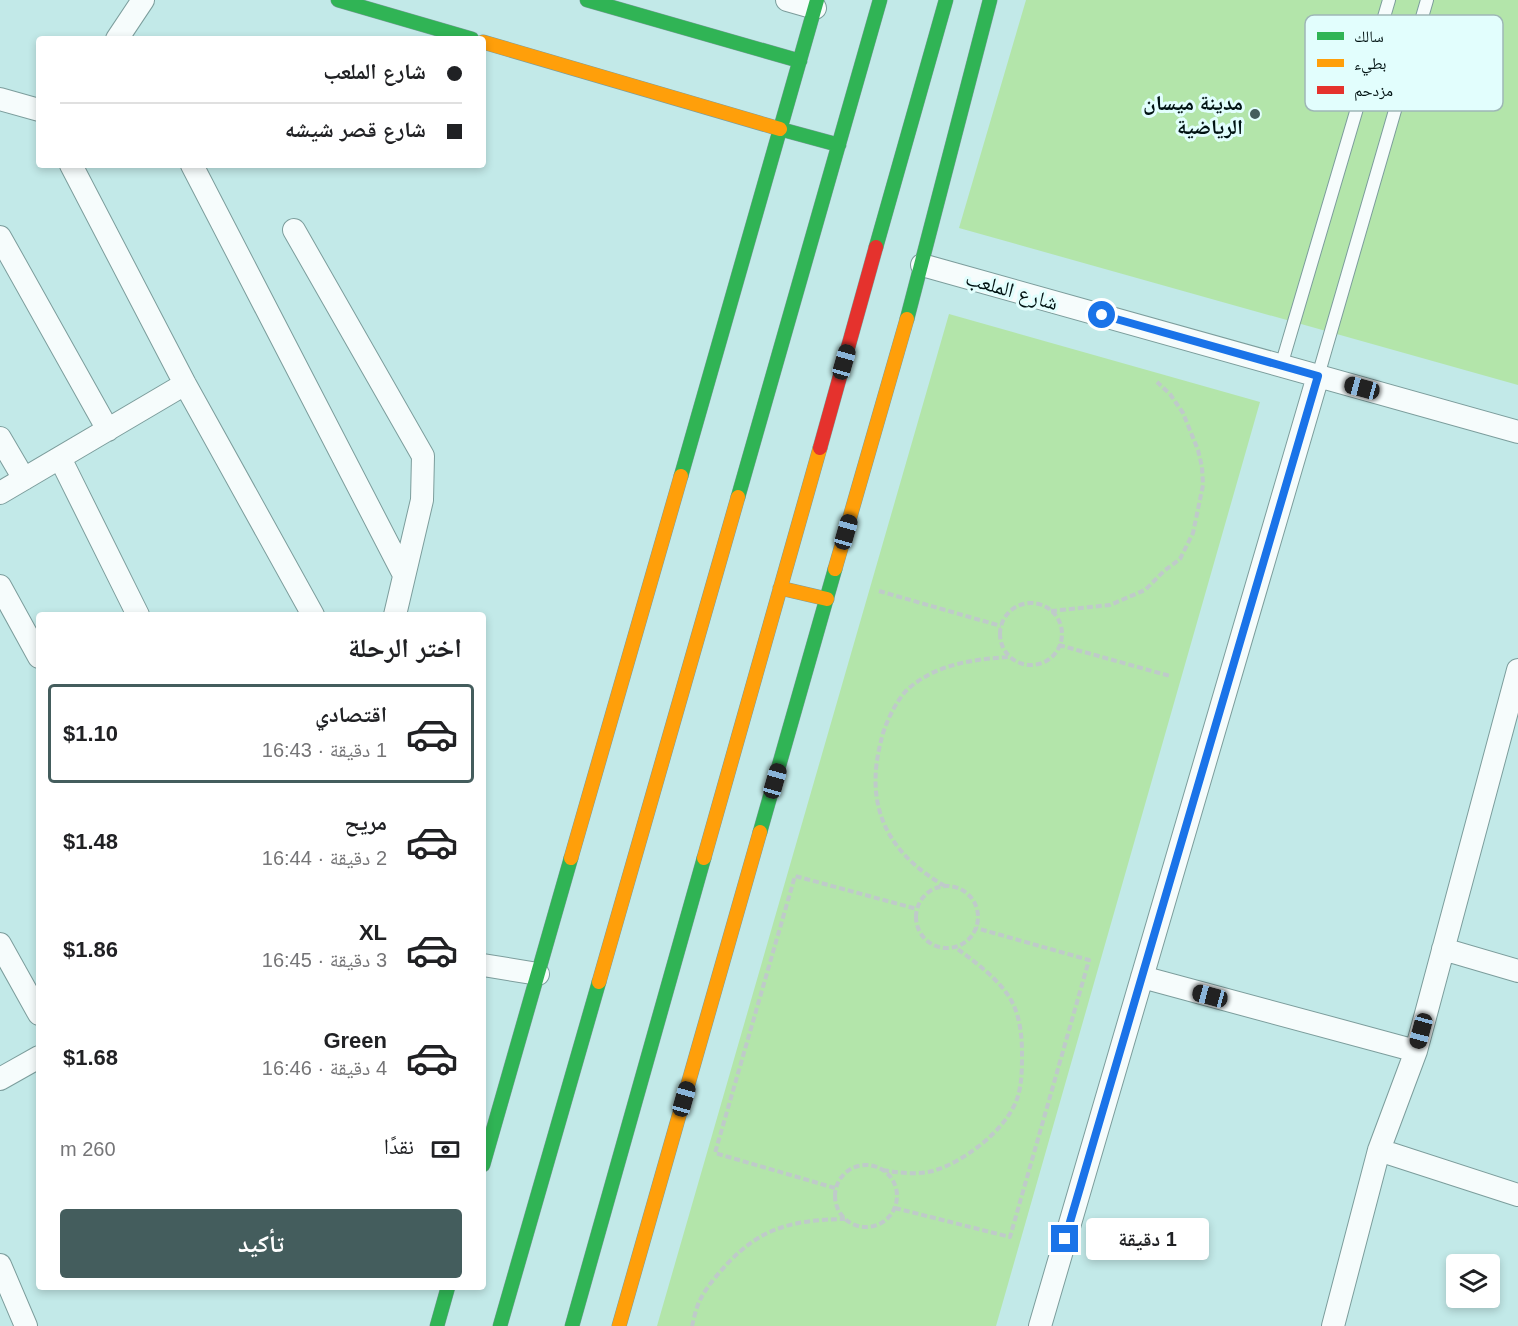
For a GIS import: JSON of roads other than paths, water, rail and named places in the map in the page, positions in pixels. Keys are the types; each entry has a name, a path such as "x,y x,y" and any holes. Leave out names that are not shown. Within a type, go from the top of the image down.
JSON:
{"street":[{"path":"122,36 143,0"},
{"path":"338,0 462,36"},
{"path":"587,0 800,61"},
{"path":"486,1155 816,4 787,0"},
{"path":"500,1326 880,0"},
{"path":"572,1326 946,0"},
{"path":"619,1326 922,265 990,0"},
{"path":"486,43 839,145"},
{"path":"0,99 36,110"},
{"path":"73,168 185,384 311,612"},
{"path":"194,168 403,573"},
{"path":"294,230 423,456 422,500 396,612"},
{"path":"0,237 108,430"},
{"name":"شارع الملعب","path":"922,265 1518,432"},
{"path":"1040,1326 1318,376"},
{"path":"0,493 185,384"},
{"path":"0,438 24,479"},
{"path":"60,458 137,612"},
{"path":"0,586 36,652"},
{"path":"780,588 827,599"},
{"path":"1333,1326 1379,1150 1416,1051 1518,670"},
{"path":"0,945 36,1009"},
{"path":"1443,949 1518,971"},
{"path":"486,965 538,974"},
{"path":"1142,977 1416,1051"},
{"path":"0,1079 36,1059"},
{"path":"1379,1150 1518,1195"},
{"path":"0,1265 26,1326"},
{"path":"437,1326 447,1290"}],"lane":[{"path":"1385,15 1389,0"},
{"path":"1423,15 1427,0"},
{"path":"1281,366 1356,111"},
{"path":"1318,376 1395,111"}],"place":[{"name":"مدينة ميسان الرياضية","path":"1255,114"}]}
